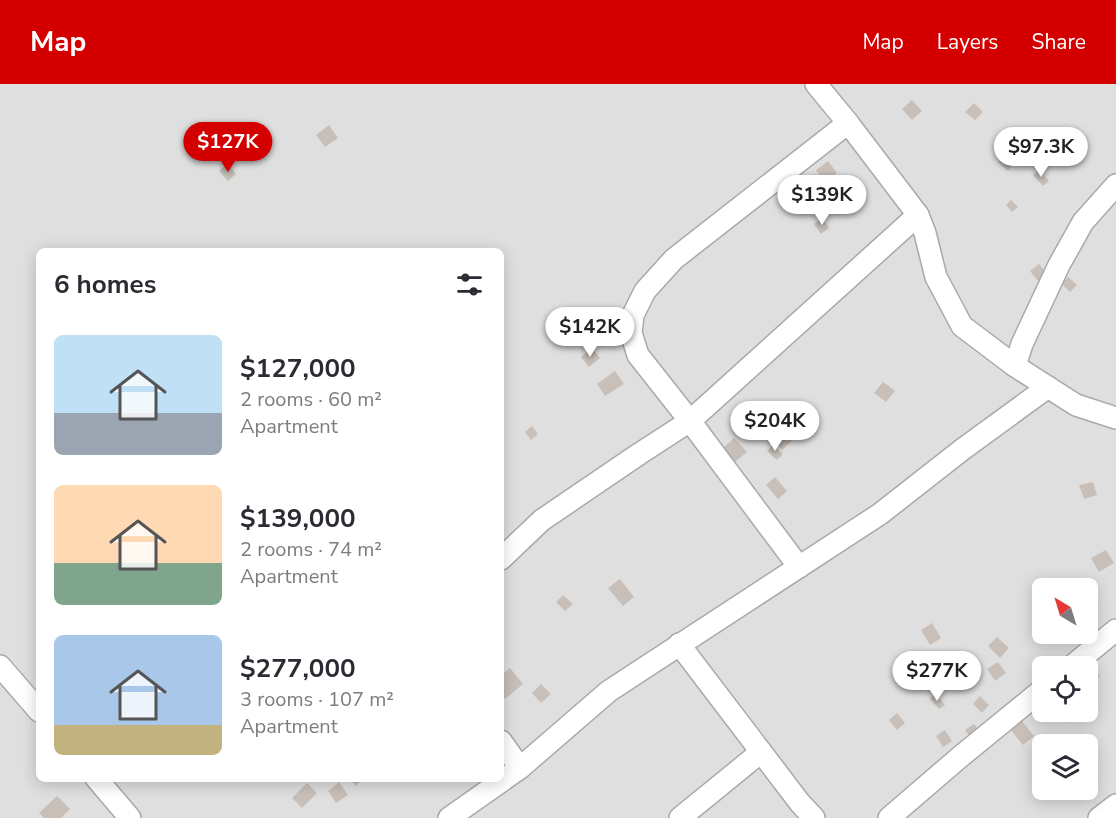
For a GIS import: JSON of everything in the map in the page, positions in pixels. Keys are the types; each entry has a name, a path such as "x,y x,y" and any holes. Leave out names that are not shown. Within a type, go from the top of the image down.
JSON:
{"street":[{"path":"816,84 918,215 936,277 962,326 1016,366 1076,405 1116,418"},
{"path":"799,567 638,355 631,333 633,315 645,291 674,259 848,123"},
{"path":"1016,366 1022,344 1059,265 1083,222 1116,185"},
{"path":"504,557 542,520 690,421 918,215"},
{"path":"504,779 609,691 880,514 1047,387"},
{"path":"1084,656 1116,630"},
{"path":"679,644 760,752 814,818"},
{"path":"0,666 36,708"},
{"path":"889,818 1032,698"},
{"path":"504,745 520,768"},
{"path":"680,818 760,752"},
{"path":"99,782 130,818"},
{"path":"449,818 500,782"},
{"path":"1099,818 1116,805"}],"shaded area":[{"path":"0,84 1116,84 1116,818 0,818"}],"building":[{"path":"912,100 922,111 912,120 902,109"},
{"path":"974,103 983,112 975,120 965,112"},
{"path":"329,125 338,138 325,147 316,135"},
{"path":"227,132 237,145 227,153 217,141"},
{"path":"1007,151 1017,160 1008,171 998,162"},
{"path":"828,161 837,173 825,182 816,170"},
{"path":"227,164 236,174 228,181 219,171"},
{"path":"1039,170 1049,181 1043,186 1033,175"},
{"path":"793,185 802,195 792,204 783,195"},
{"path":"1011,200 1018,207 1012,212 1006,205"},
{"path":"822,218 829,228 821,234 814,224"},
{"path":"1039,264 1047,274 1038,281 1030,271"},
{"path":"1068,277 1077,285 1070,292 1062,284"},
{"path":"592,348 600,358 589,367 581,357"},
{"path":"615,371 624,384 605,396 597,384"},
{"path":"883,382 895,391 886,402 874,393"},
{"path":"770,406 780,417 769,427 759,416"},
{"path":"755,422 762,435 753,440 746,427"},
{"path":"532,426 538,434 531,440 525,432"},
{"path":"783,431 792,441 782,450 773,440"},
{"path":"734,438 747,452 735,462 723,448"},
{"path":"773,445 783,454 777,460 767,451"},
{"path":"775,477 787,491 778,499 766,485"},
{"path":"1093,482 1097,495 1084,499 1079,485"},
{"path":"1106,550 1114,563 1099,572 1091,558"},
{"path":"620,579 634,597 623,606 608,588"},
{"path":"563,595 573,604 565,611 556,602"},
{"path":"932,623 941,638 930,645 921,630"},
{"path":"997,637 1009,648 1000,658 988,646"},
{"path":"998,662 1006,673 995,681 987,669"},
{"path":"510,668 523,684 505,699 504,698 504,673"},
{"path":"541,684 551,694 541,703 532,693"},
{"path":"935,694 945,705 939,709 930,699"},
{"path":"980,696 989,705 982,713 973,704"},
{"path":"897,713 905,723 897,730 889,720"},
{"path":"1021,720 1032,734 1032,738 1023,745 1010,729"},
{"path":"974,724 980,732 971,738 965,730"},
{"path":"945,730 952,741 943,747 936,736"},
{"path":"339,782 348,795 336,803 328,791"},
{"path":"307,783 317,793 302,808 292,798"},
{"path":"57,796 70,809 61,818 44,818 39,813"}]}
